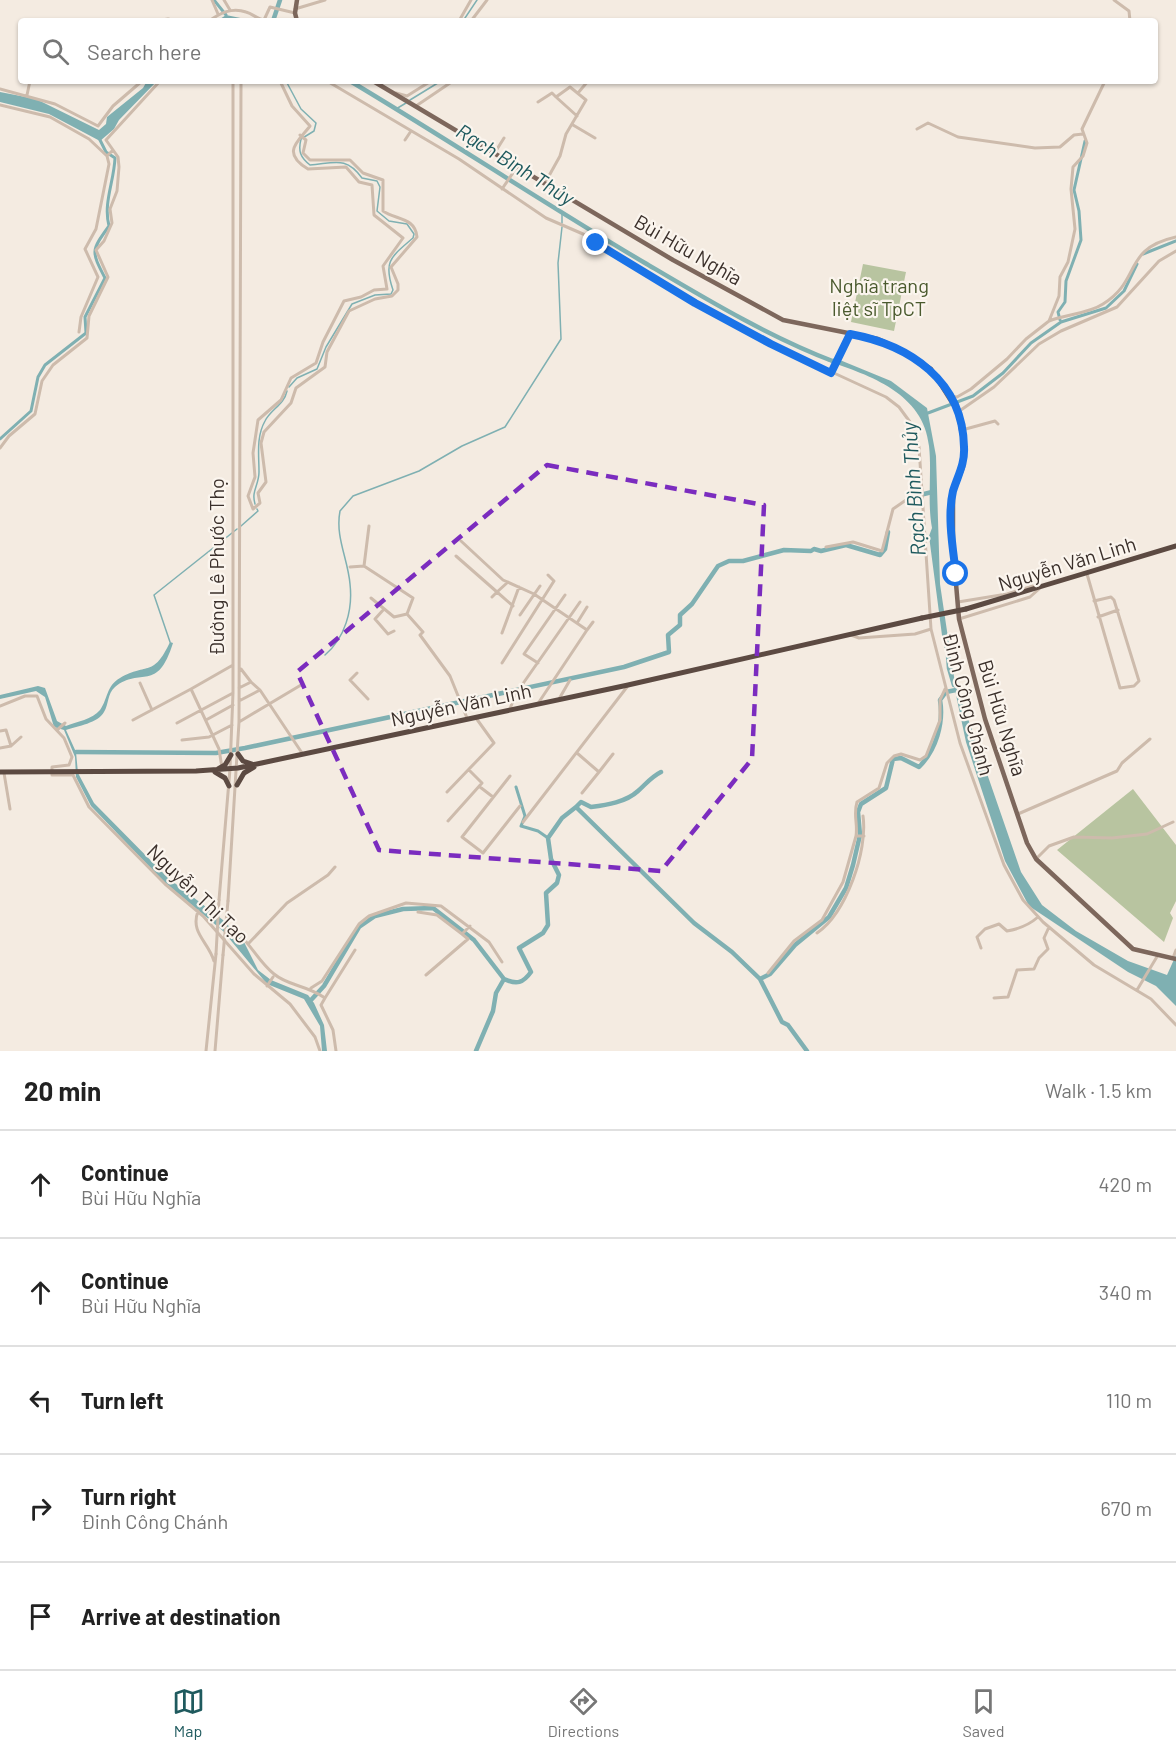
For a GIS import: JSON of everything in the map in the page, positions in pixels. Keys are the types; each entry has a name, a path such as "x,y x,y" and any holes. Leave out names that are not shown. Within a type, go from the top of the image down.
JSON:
{"highway":[{"name":"Nguyễn Văn Linh","path":"2,771 214,771 222,768 238,768 628,685 966,609 1039,589 1176,546"},
{"path":"238,754 246,762 257,764"},
{"path":"222,768 231,755"},
{"path":"237,785 244,773 257,764"},
{"path":"214,771 225,778 229,786"}],"main road":[{"path":"296,18 297,0"},
{"path":"378,84 394,93"},
{"name":"Bùi Hữu Nghĩa","path":"394,93 516,168 712,283 783,320 886,342 924,363 949,397 957,411 962,429 963,467 953,493 953,548 960,619 985,719 1016,814 1036,859 1133,949 1174,958"}],"street":[{"path":"212,0 218,10 218,15"},
{"path":"224,0 229,11"},
{"path":"272,7 295,11 325,0"},
{"path":"461,18 471,0"},
{"path":"473,18 487,0"},
{"path":"1114,0 1128,11 1129,18"},
{"path":"265,18 272,7 272,2"},
{"path":"214,18 229,11 245,12 259,18"},
{"path":"27,95 29,84"},
{"path":"0,88 55,104 98,126 112,106 138,84"},
{"path":"0,448 9,436 35,414 42,381 53,365 86,340 89,316 108,279 107,270 96,250 104,241 113,222 110,209 117,191 118,157 106,142 157,84"},
{"name":"Đường Lê Phước Thọ","path":"206,1051 229,786 233,693 233,84"},
{"name":"Đường Lê Phước Thọ","path":"215,1051 238,768 241,84"},
{"path":"281,84 292,106 310,126 293,147 298,162 308,169 346,167 359,182 372,185 374,215 403,238 383,266 387,290 374,290 361,297 344,301 321,346 316,363 291,378 281,400 257,421 253,453 255,477 248,496 255,508 259,504 258,491 266,482 261,443 267,427 289,405 296,388 324,369 327,352 349,311 371,300 389,298 395,294 398,284 391,267 403,251 415,242 417,235 406,220 383,211 383,180 363,172 350,160 310,160 303,153 302,136"},
{"name":"Đinh Công Chánh","path":"332,84 459,159 562,227 583,234 683,296 771,344 886,398 899,407 910,422 919,447 932,629 946,691 989,829 1015,886 1038,917 1094,965 1151,999 1176,1025"},
{"path":"394,93 407,96 426,84"},
{"path":"415,105 448,84"},
{"path":"578,93 586,84"},
{"path":"1052,320 1059,296 1060,277 1072,247 1075,224 1070,193 1073,167 1080,159 1087,143 1083,127 1104,84"},
{"path":"545,183 560,156 566,134 586,101 570,87 556,97"},
{"path":"233,93 241,93"},
{"path":"538,102 552,93 578,117"},
{"path":"0,105 50,117 89,139 107,156 109,164 96,229 85,249 98,277 81,317 79,332"},
{"path":"917,129 928,123 958,136 1035,148 1060,147 1074,135 1083,134"},
{"path":"573,124 595,138"},
{"path":"405,140 411,131"},
{"path":"494,154 504,138"},
{"path":"107,156 113,150"},
{"path":"502,189 516,168"},
{"path":"949,397 955,398 967,392 1052,320 1104,303 1122,288 1143,250 1176,237"},
{"path":"957,411 994,387 1039,344 1117,308 1159,261 1176,251"},
{"path":"232,263 240,263"},
{"path":"831,373 850,334"},
{"path":"962,429 995,421 998,424"},
{"path":"232,488 240,488"},
{"path":"826,547 853,542 881,551 886,544 893,509 922,490"},
{"path":"364,566 369,526"},
{"path":"461,541 508,582 534,594 587,630"},
{"path":"456,556 513,606"},
{"path":"351,567 364,566 411,596 407,614"},
{"path":"1087,574 1098,617 1120,688 1134,686 1138,681 1118,610 1111,597 1094,601"},
{"path":"502,663 555,581 548,575"},
{"path":"492,597 508,582"},
{"path":"520,615 540,586"},
{"path":"958,602 1007,594 1033,586 1039,589 1030,597 960,619"},
{"path":"502,633 519,587"},
{"path":"538,663 524,654 566,595"},
{"path":"371,598 394,616 407,614"},
{"path":"510,709 515,695 580,602"},
{"path":"577,623 587,607"},
{"path":"384,609 375,619 388,634 394,630"},
{"path":"1098,617 1118,610"},
{"path":"407,614 423,632 420,635 450,676 467,718"},
{"path":"538,704 593,622"},
{"path":"850,635 859,638 915,634 932,629"},
{"path":"233,650 239,651"},
{"path":"133,720 233,665"},
{"path":"239,667 271,704 303,754"},
{"path":"357,673 351,681 368,699"},
{"path":"558,699 570,680"},
{"path":"239,688 251,682"},
{"path":"140,683 152,710"},
{"path":"239,722 301,685"},
{"path":"523,822 628,685"},
{"path":"191,689 213,735 222,768"},
{"path":"239,701 260,690"},
{"path":"768,973 794,941 822,920 843,882 857,836 854,818 857,802 879,788 888,760 898,754 920,760 928,753 941,717 939,700 946,691"},
{"path":"177,723 233,693"},
{"path":"0,706 25,696 36,696 48,722 64,738 73,762 69,765 52,767 53,771"},
{"path":"206,720 232,705"},
{"path":"447,792 495,743 474,717"},
{"path":"57,729 65,723"},
{"path":"183,740 213,735 232,725"},
{"path":"0,731 6,730 11,746"},
{"path":"0,748 11,746 21,737"},
{"path":"1016,814 1117,771 1123,762 1150,739"},
{"path":"577,753 599,772"},
{"path":"582,793 613,754"},
{"path":"448,821 482,783 470,770"},
{"path":"2,771 10,809"},
{"name":"Nguyễn Thị Tạo","path":"53,771 52,775 73,775 89,807 165,884 198,911 268,985 295,1009 315,1037 320,1051"},
{"path":"510,776 462,837 483,853 520,806"},
{"path":"480,787 493,797"},
{"path":"817,933 830,923 850,888 863,836 863,816"},
{"path":"1036,859 1049,846 1074,837 1112,838 1147,834 1173,822"},
{"path":"857,836 863,836"},
{"path":"248,944 287,903 328,875 335,867"},
{"path":"312,989 322,981 355,928 371,915 406,903 437,904 494,948 502,962"},
{"path":"198,911 196,929 215,964"},
{"path":"418,912 437,915 470,940 426,975"},
{"path":"981,948 977,937 985,929 999,924 1007,931 1011,931 1031,924 1038,917"},
{"path":"463,933 469,927"},
{"path":"994,998 1008,997 1017,970 1034,969 1039,958 1048,949 1044,938 1049,927"},
{"path":"240,935 274,975 287,982 312,989 324,997"},
{"path":"336,1051 332,1026 321,1005 355,950"},
{"path":"1174,958 1176,950"},
{"path":"1137,990 1158,955"},
{"path":"268,985 273,977"},
{"path":"212,996 220,997"}],"highlighted area":[{"path":"547,465 764,505 752,759 661,871 379,850 297,672"}],"green space":[{"name":"Nghĩa trang liệt sĩ TpCT","path":"863,264 906,272 894,331 851,322"},
{"path":"1133,789 1176,845 1176,901 1170,913 1173,918 1164,942 1057,850"}],"water":[{"path":"226,15 240,18 222,18"},
{"path":"145,84 154,84 119,120 114,129 100,141 49,114 0,102 0,92 36,99 99,130 106,124 107,117"},
{"name":"Rạch Bình Thủy","path":"835,358 891,381 927,408 936,456 940,584 954,678 1021,872 1042,905 1076,931 1128,961 1167,975 1176,955 1176,1006 1156,986 1128,972 1029,906 1005,861 966,742 943,643 929,536 932,528 930,456 925,428 917,413 906,400 892,389 877,380 827,361"},
{"path":"170,642 173,643 167,659 154,674 124,681 111,693 101,716 87,724 66,730 76,752 78,773 94,803 168,878 223,920 244,942 258,970 271,980 308,995 324,1025 327,1051 322,1051 320,1026 304,999 267,984 223,931 164,882 91,806 76,777 75,757 64,730 54,727 45,697 36,691 0,699 0,695 38,686 45,688 57,721 66,726 79,722 100,710 115,681 129,673 154,665 159,661"}],"waterway":[{"path":"214,0 226,15"},
{"name":"Rạch Bình Thủy","path":"274,18 280,0"},
{"path":"465,18 477,0"},
{"path":"288,84 301,109 316,123 314,131 301,139 300,150 304,159 310,165 339,162 351,166 362,178 377,181 380,187 377,211 389,221 407,224 414,234 413,238 391,260 389,266 393,290 391,294 375,295 352,304 326,347 317,369 297,378 289,387"},
{"name":"Rạch Bình Thủy","path":"355,84 691,290 738,317 835,362"},
{"path":"410,100 436,84"},
{"path":"396,109 406,103"},
{"path":"0,439 31,411 38,377 45,365 86,333 85,317 105,278 97,262 95,251 109,226 107,209 115,158 106,152 99,138"},
{"path":"1060,320 1058,312 1065,302 1066,281 1081,240 1079,211 1074,190 1085,141"},
{"path":"562,214 562,223"},
{"path":"325,655 342,632 350,604 349,575 339,530 340,511 353,496 419,471 462,446 505,427 561,339 558,263 562,227"},
{"path":"1143,254 1176,241"},
{"path":"928,413 973,396 1003,373 1031,343 1061,322 1106,308 1124,291 1137,264"},
{"path":"255,504 254,495 259,477 260,433 268,417 283,400 287,391"},
{"path":"912,497 932,492"},
{"path":"241,526 258,511 257,509"},
{"path":"170,642 154,595 237,529"},
{"path":"76,752 216,753 624,667 669,652 668,635 680,625 680,615 692,604 718,566 729,561 743,561 784,550 811,551 814,549 821,551 846,545 880,555 885,549 888,532"},
{"name":"Rạch Bình Thủy","path":"948,655 954,685"},
{"path":"807,1051 788,1025 782,1022 760,979 770,974 795,945 829,917 846,888 853,865 860,835 858,812 861,804 886,788 893,759 901,758 919,767 925,760 940,727 940,700 946,692 956,690"},
{"path":"576,807 581,802 591,807 622,800 633,795 661,772"},
{"path":"516,787 525,816 521,826 538,831 548,838"},
{"path":"504,979 519,982 531,972 519,948 543,933 548,925 546,893 557,883 559,875 551,859 548,838 562,818 576,807 694,923 732,952 760,979"},
{"path":"312,999 324,986 359,927 375,916 403,909 433,908 474,940 504,979 496,993 493,1011 476,1051"}],"route":[{"path":"596,243 695,303 831,373 850,334 886,342 931,369 958,412 962,429 963,467 953,493 953,548 956,574"}]}
